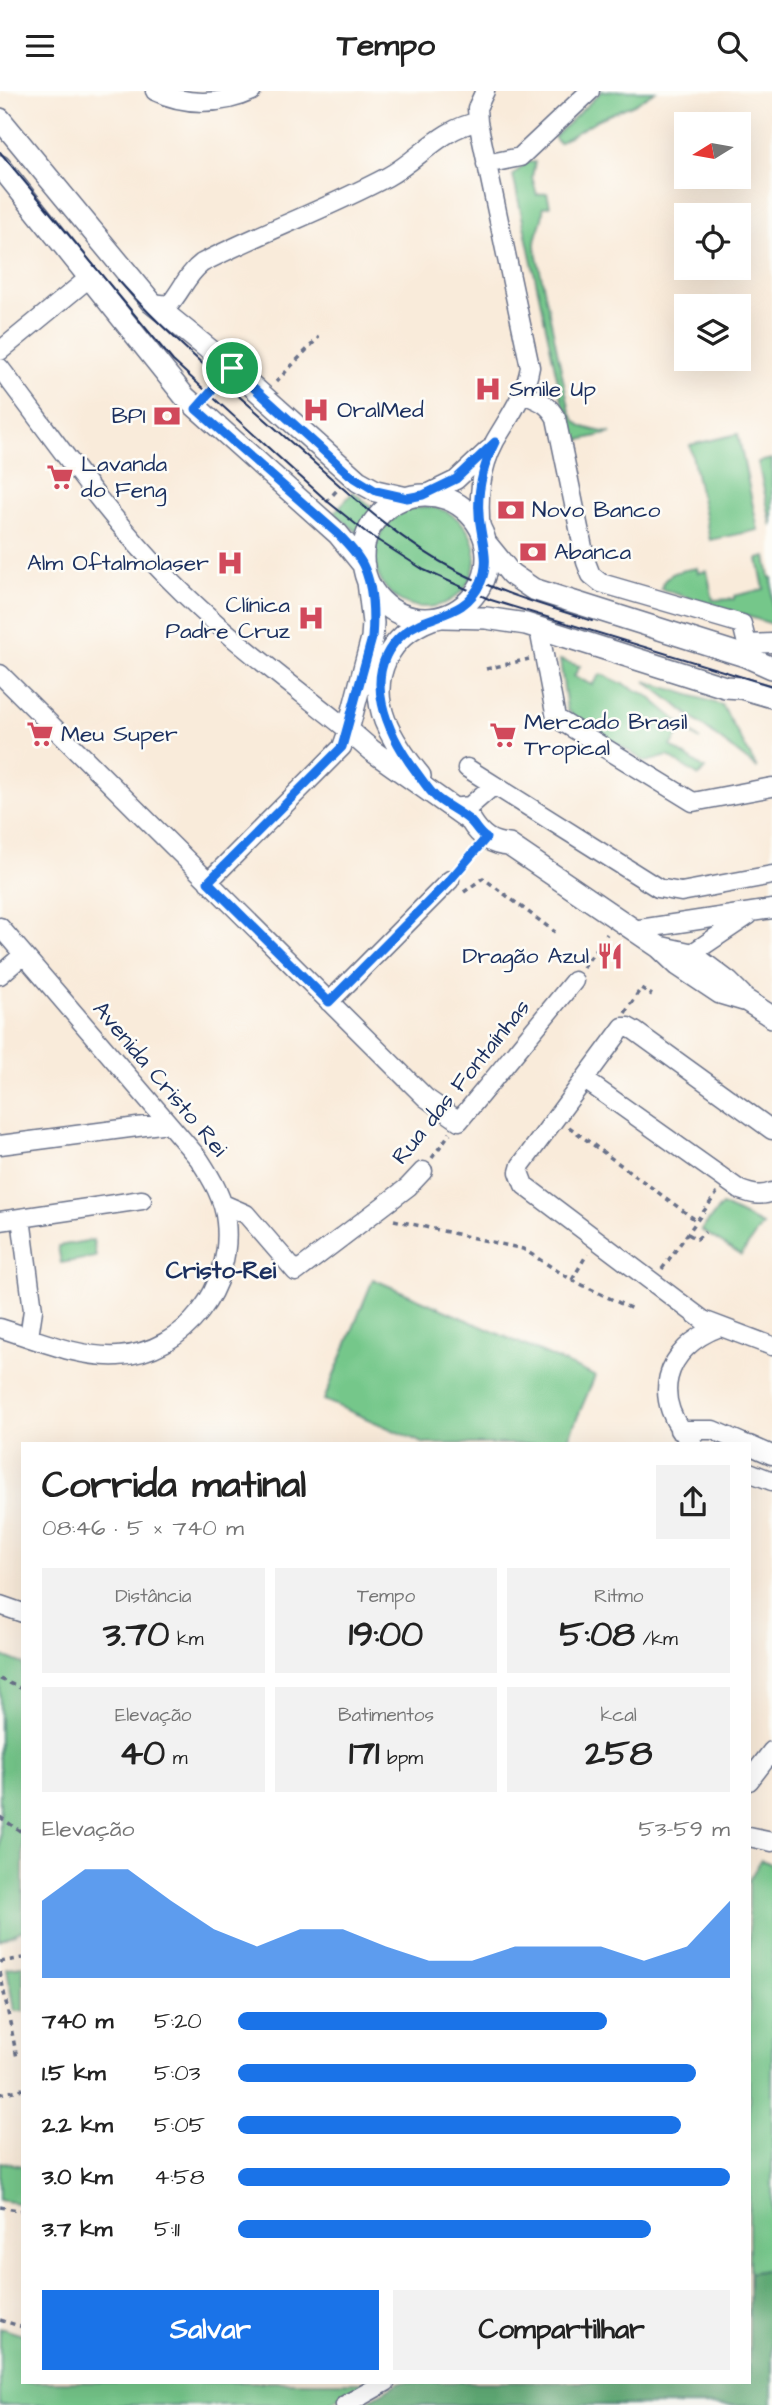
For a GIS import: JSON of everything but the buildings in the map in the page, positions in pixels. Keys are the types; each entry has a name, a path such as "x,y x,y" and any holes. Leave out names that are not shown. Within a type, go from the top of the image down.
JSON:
{"main road":[{"path":"0,119 152,303 232,368 350,475 376,491 415,497 439,497 454,503 473,519 482,536 511,574 533,589 746,650 772,668"},
{"path":"0,166 196,409 353,550 377,596 395,611 418,619 498,619 539,629 725,687 741,688 772,697"},
{"path":"415,497 393,504 375,520 365,543 366,574 373,622 372,638 348,730 371,750 471,821 478,833 497,844 509,845 634,930 720,993 747,1001"},
{"path":"443,802 400,750 385,720 381,702 383,667 395,643 411,628 463,605 478,587 486,564 482,536"},
{"path":"471,821 485,821 504,833 509,845"},
{"path":"665,953 691,954 728,982 747,1001 772,1017"}],"street":[{"path":"155,91 178,99 210,102 232,99 252,91"},
{"path":"482,536 479,494 484,470 495,442 523,394 530,367 478,122 477,108 485,91"},
{"path":"486,165 520,157 590,91"},
{"path":"152,303 169,305 193,269 201,263 390,176 447,132 463,124 478,122"},
{"path":"0,351 89,278"},
{"path":"0,368 103,504 170,580 249,651 348,730 342,747 208,882"},
{"path":"523,394 544,402 556,418 591,575 601,583 742,624 746,650 772,643"},
{"path":"415,497 456,479 495,442"},
{"path":"539,629 556,718 693,802 772,787"},
{"path":"0,674 426,1098 459,1121"},
{"path":"467,768 658,888 681,893 772,875"},
{"path":"443,802 470,806 494,785"},
{"path":"329,1002 450,880"},
{"path":"634,930 772,909"},
{"path":"691,954 752,913"},
{"name":"Avenida Cristo Rei","path":"0,927 199,1159 223,1204 227,1238 226,1255 219,1280 208,1303 197,1317 171,1339 139,1353 88,1355 0,1328"},
{"path":"0,975 23,954"},
{"name":"Rua das Fontaínhas","path":"459,1121 574,981"},
{"path":"772,1130 624,1027 520,1169 519,1176 524,1185 711,1323 772,1346"},
{"path":"585,1080 740,1190 752,1195 772,1192"},
{"path":"0,1145 168,1123"},
{"name":"Rua das Fontaínhas","path":"223,1204 246,1214 296,1272 408,1187 422,1171"},
{"path":"0,1221 142,1200"},
{"path":"21,1218 33,1310 29,1337"},
{"path":"691,1442 679,1430 669,1411 669,1374 681,1352 711,1323"},
{"path":"679,1430 713,1430 740,1442"},
{"path":"751,1447 772,1455"},
{"path":"751,1473 772,1481"},
{"path":"0,1605 21,1612"},
{"path":"751,1778 772,1751"},
{"path":"751,1837 772,1842"},
{"path":"345,2405 382,2384"}],"path":[{"path":"273,385 318,337"},
{"path":"196,409 232,368"},
{"path":"315,514 350,475"},
{"path":"486,669 544,656"},
{"path":"486,838 450,880 462,893 483,878 555,932"},
{"path":"574,981 597,948"},
{"path":"624,1027 626,1008 641,988 652,995"},
{"path":"556,1118 697,1221"},
{"name":"Rua das Fontaínhas","path":"422,1171 459,1121"},
{"path":"652,1282 727,1180"},
{"path":"370,1215 523,1249 572,1280 632,1309"},
{"path":"688,1234 697,1240 705,1232"},
{"path":"572,1280 596,1240"},
{"path":"0,1679 21,1688"},
{"path":"0,1818 21,1832"},
{"path":"0,1962 21,1958"},
{"path":"0,1972 17,2058"},
{"path":"0,2094 21,2089"},
{"path":"0,2207 21,2211"},
{"path":"0,2320 21,2326"}],"green space":[{"path":"602,91 655,91 634,104 597,120 559,143 554,137"},
{"path":"527,162 535,162 532,177 537,195 547,193 550,206 543,207 535,246 570,412 582,426 611,433 571,442 513,175"},
{"path":"738,434 758,530 710,540 690,445"},
{"path":"772,459 772,527 758,462"},
{"path":"353,492 373,508 357,532 334,513"},
{"path":"425,507 453,515 467,529 475,557 467,585 453,599 425,607 397,599 383,585 375,557 383,529 397,515"},
{"path":"766,557 772,578 772,624 661,589 670,575 697,568 698,573 707,571 713,600 734,599 734,596 764,589 758,559"},
{"path":"560,660 580,666 574,676 592,685 601,674 647,695 700,740 683,728 671,746 705,769 699,776 668,756 646,762 571,714 567,709"},
{"path":"645,681 722,705 757,768"},
{"path":"722,1205 762,1225 741,1255 701,1230"},
{"path":"93,1240 96,1257 61,1263 58,1246"},
{"path":"373,1279 595,1376 567,1442 420,1442 324,1400"},
{"path":"0,1655 21,1663 21,1931 0,1941"},
{"path":"761,1860 772,1864 772,2269 751,2273 751,1877"},
{"path":"21,1966 21,2011 14,2011 7,1968"},
{"path":"0,2162 21,2166 21,2204 0,2200"},
{"path":"772,2269 772,2405 360,2405 397,2384 751,2384 751,2273"},
{"path":"0,2328 21,2334 21,2384 366,2384 328,2405 0,2405"}],"tram line":[{"path":"0,152 173,361 327,501 368,534 424,570 491,600 772,686"},
{"path":"118,280 221,380 346,492 410,542 473,579 523,599 592,621"}],"place":[{"name":"Smile Up","path":"488,389"},
{"name":"OralMed","path":"316,410"},
{"name":"BPI","path":"167,416"},
{"name":"Lavanda do Feng","path":"60,477"},
{"name":"Novo Banco","path":"511,510"},
{"name":"Abanca","path":"533,552"},
{"name":"Alm Oftalmolaser","path":"230,563"},
{"name":"Clínica Padre Cruz","path":"311,618"},
{"name":"Meu Super","path":"40,734"},
{"name":"Mercado Brasil Tropical","path":"503,735"},
{"name":"Dragão Azul","path":"610,956"}],"district":[{"name":"Cristo-Rei","path":"221,1271"}],"route":[{"path":"232,368 350,475 376,491 407,498 423,495 464,474 495,442 484,470 479,494 481,533 486,556 481,582 469,600 457,610 421,623 402,635 388,655 381,681 382,711 405,758 436,797 471,821 478,833 486,838 450,880 329,1002 208,882 342,747 372,638 373,622 368,582 364,566 338,534 196,409 232,368"}]}
